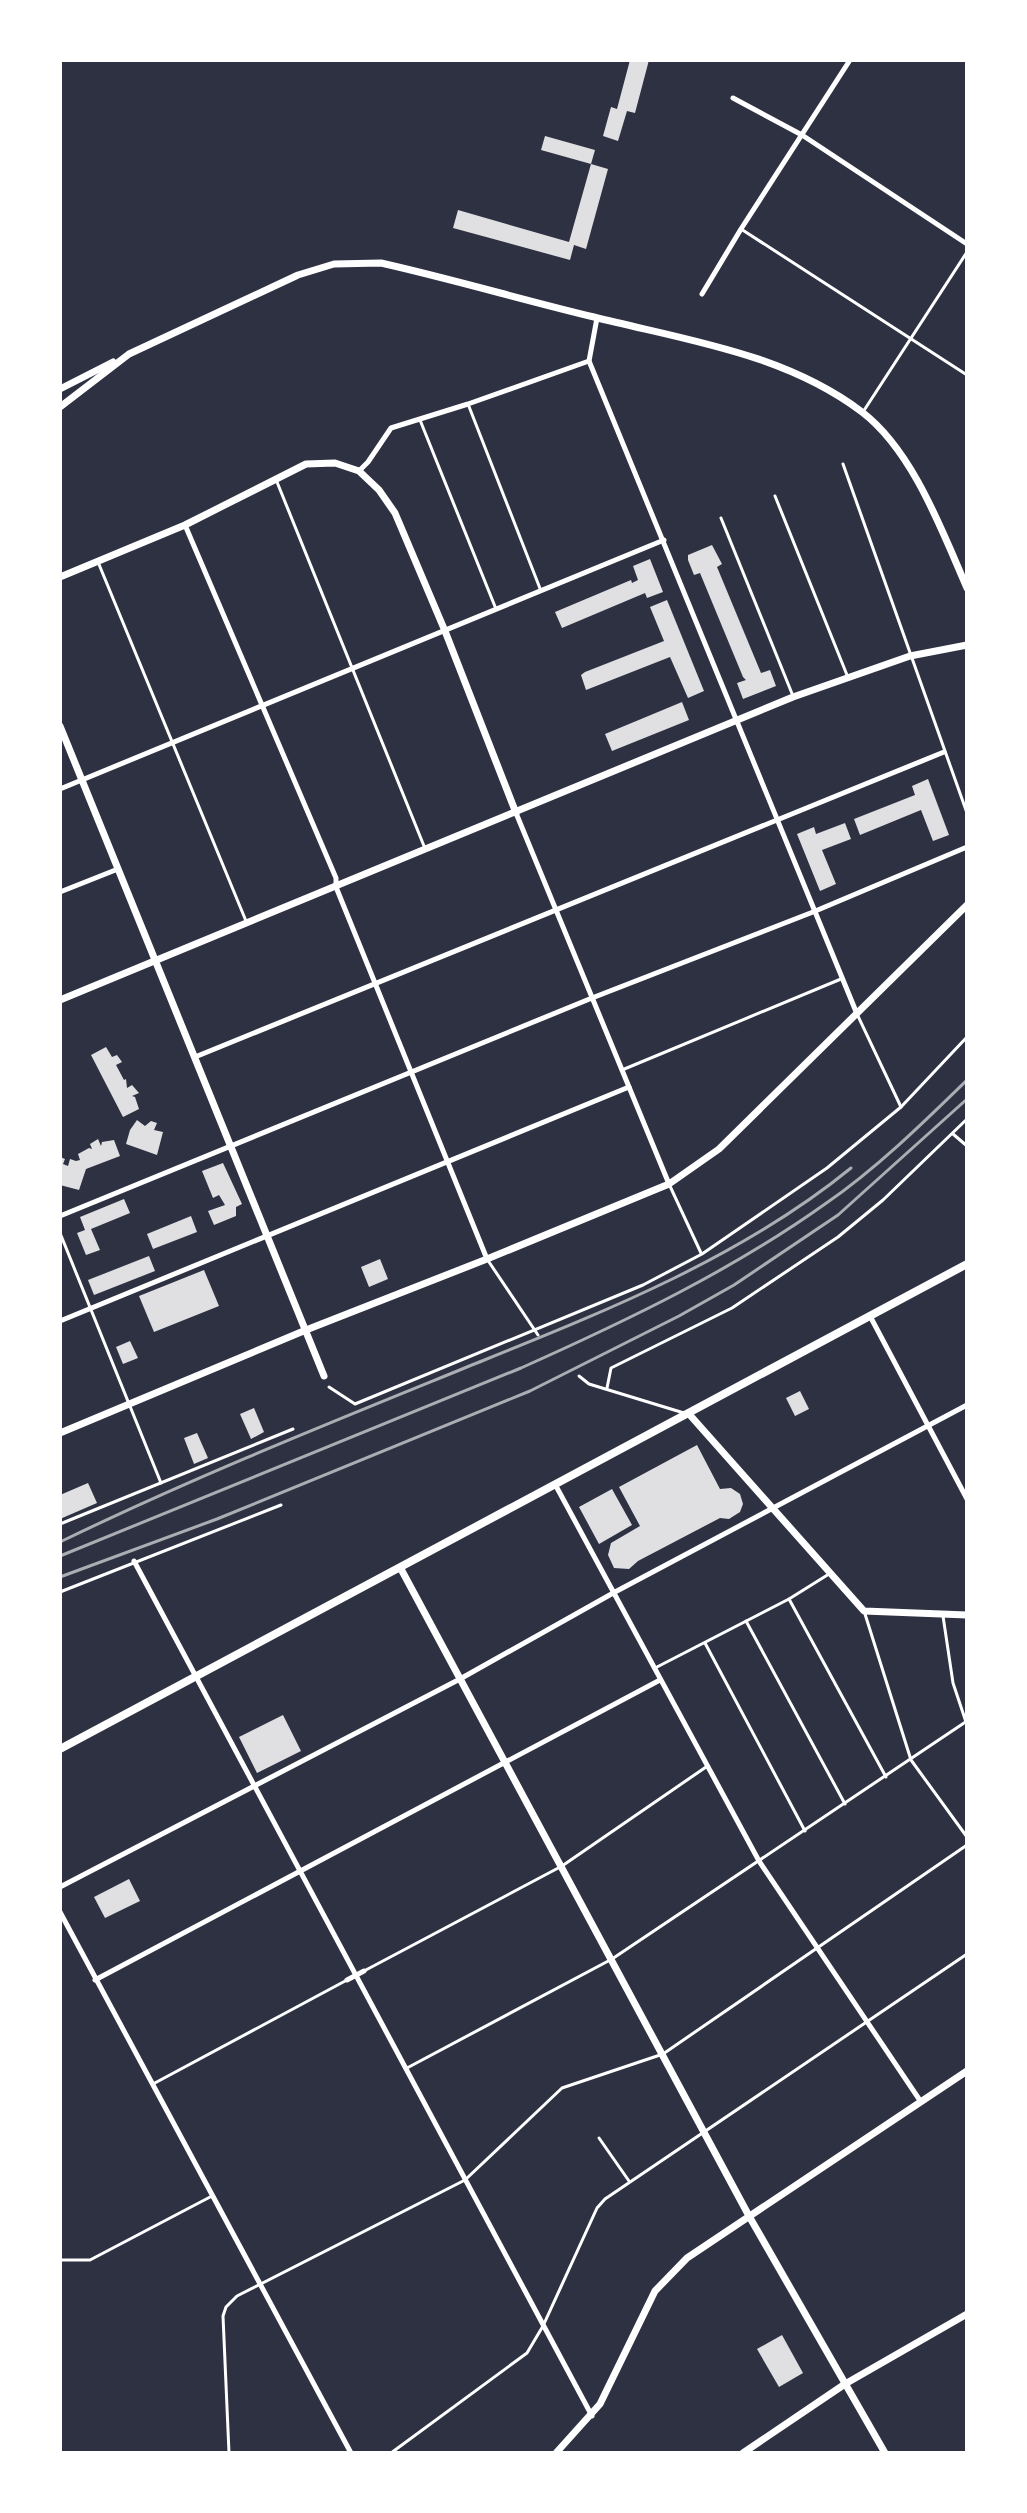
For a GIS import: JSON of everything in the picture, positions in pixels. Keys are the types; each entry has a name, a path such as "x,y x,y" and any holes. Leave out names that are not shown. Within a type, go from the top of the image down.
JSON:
{"main road":[{"path":"60,1749 967,1264"}],"street":[{"path":"702,294 850,60"},
{"path":"733,98 802,135 967,244"},
{"path":"60,389 298,275 334,264 381,263 694,340 796,374 863,412 884,433 907,464 931,508 967,588"},
{"path":"597,318 589,361 857,1014"},
{"path":"60,407 129,354"},
{"path":"359,471 387,431 589,361"},
{"path":"60,577 185,525 306,464 323,462 359,471 379,490 395,513 445,631 516,813 669,1184"},
{"path":"185,525 336,878 336,887 487,1259"},
{"path":"60,789 664,540"},
{"path":"60,1000 793,697 910,656 967,645"},
{"path":"60,726 324,1376"},
{"path":"195,1057 944,752"},
{"path":"60,1216 967,847"},
{"path":"60,892 118,869"},
{"path":"60,1433 669,1184 719,1149 967,905"},
{"path":"60,1321 629,1087"},
{"path":"870,1316 967,1499"},
{"path":"60,1887 460,1679 615,1592 967,1405"},
{"path":"689,1414 864,1611 967,1615"},
{"path":"556,1486 759,1861 921,2102"},
{"path":"134,1561 592,2416"},
{"path":"401,1569 749,2216 885,2453"},
{"path":"95,1980 660,1680"},
{"path":"60,1912 351,2453"},
{"path":"347,1980 364,1971"},
{"path":"556,2453 592,2416 655,2291 687,2258 967,2071"},
{"path":"743,2453 845,2384 967,2314"}],"lane":[{"path":"741,229 967,375"},
{"path":"863,412 967,252"},
{"path":"468,404 541,591"},
{"path":"420,420 496,610"},
{"path":"843,464 967,813"},
{"path":"275,479 426,850"},
{"path":"775,496 848,676"},
{"path":"721,518 793,697"},
{"path":"98,562 247,923"},
{"path":"622,1070 841,979"},
{"path":"857,1014 901,1107"},
{"path":"329,1387 355,1404 643,1285 702,1254 827,1168 901,1107 967,1037"},
{"path":"607,1388 611,1368 732,1308 838,1237 883,1200 967,1119"},
{"path":"953,1134 967,1146"},
{"path":"669,1184 702,1254"},
{"path":"60,1233 161,1483"},
{"path":"487,1259 538,1335"},
{"path":"579,1376 589,1384 689,1414"},
{"path":"60,1524 293,1429"},
{"path":"60,1592 281,1505"},
{"path":"655,1668 789,1599 829,1574"},
{"path":"789,1599 886,1777"},
{"path":"864,1611 911,1760 967,1837"},
{"path":"407,2068 612,1959 967,1721 953,1683 942,1614"},
{"path":"746,1621 845,1804"},
{"path":"705,1643 805,1831"},
{"path":"364,1971 562,1866 706,1767"},
{"path":"229,2453 223,2316 226,2307 237,2296 270,2282 465,2180 562,2088 663,2054 967,1845"},
{"path":"391,2453 527,2353 543,2326 597,2208 630,2181 706,2133 967,1954"},
{"path":"152,2085 347,1980"},
{"path":"599,2138 630,2181"},
{"path":"60,2260 90,2260 212,2196"},
{"path":"262,2453 299,2453"}],"building":[{"path":"630,60 649,60 635,113 627,111 618,141 603,136 611,107 617,109"},
{"path":"545,136 595,150 591,164 541,150"},
{"path":"591,164 608,169 586,249 574,245 570,260 453,228 458,210 569,242"},
{"path":"712,545 722,564 717,567 761,673 770,670 776,686 743,699 737,683 746,680 700,573 694,575 688,560 688,555"},
{"path":"650,559 663,592 647,598 645,593 562,628 555,612 631,580 632,583 638,580 633,566"},
{"path":"667,600 704,691 688,698 670,657 586,690 581,675 585,672 664,641 650,607"},
{"path":"682,702 689,720 612,751 605,734"},
{"path":"928,779 949,835 933,841 921,810 860,835 854,819 915,795 912,786"},
{"path":"845,823 851,839 822,850 836,884 820,891 797,834 814,827 816,834"},
{"path":"106,1047 112,1057 117,1055 122,1062 116,1065 126,1079 127,1088 132,1085 139,1093 132,1096 139,1109 123,1117 91,1055"},
{"path":"137,1120 145,1126 151,1121 157,1123 154,1130 163,1132 157,1155 126,1144"},
{"path":"98,1139 101,1146 102,1142 114,1140 120,1156 86,1169 79,1190 60,1185 60,1157 65,1159 63,1164 68,1166 70,1159 80,1160 78,1154 92,1149 90,1144"},
{"path":"223,1163 242,1204 236,1207 236,1216 214,1225 208,1211 225,1205 219,1195 213,1198 202,1171"},
{"path":"124,1199 130,1213 91,1229 100,1250 86,1255 77,1233 85,1230 80,1217"},
{"path":"191,1216 197,1232 153,1249 147,1234"},
{"path":"149,1256 155,1271 94,1295 88,1280"},
{"path":"380,1259 388,1279 369,1287 361,1267"},
{"path":"204,1270 219,1306 154,1332 139,1296"},
{"path":"130,1341 138,1358 123,1364 116,1347"},
{"path":"800,1391 809,1409 795,1416 786,1398"},
{"path":"254,1408 264,1432 251,1439 240,1414"},
{"path":"197,1433 208,1458 194,1464 184,1438"},
{"path":"697,1445 720,1489 731,1488 740,1494 743,1504 740,1512 729,1519 720,1518 638,1561 629,1569 614,1568 608,1555 611,1543 640,1526 619,1487"},
{"path":"88,1483 97,1503 60,1519 60,1495"},
{"path":"612,1489 632,1525 599,1544 579,1507"},
{"path":"283,1715 301,1751 257,1773 239,1737"},
{"path":"129,1879 140,1901 105,1918 94,1897"},
{"path":"782,2335 803,2373 779,2387 757,2349"}],"railway":[{"path":"60,1556 521,1368 677,1294 753,1251 863,1176 967,1080"},
{"path":"60,1577 217,1519 530,1391 679,1316 734,1285 838,1215 967,1099"},
{"path":"60,1542 215,1471 575,1323 672,1279 765,1229 851,1168"}]}
